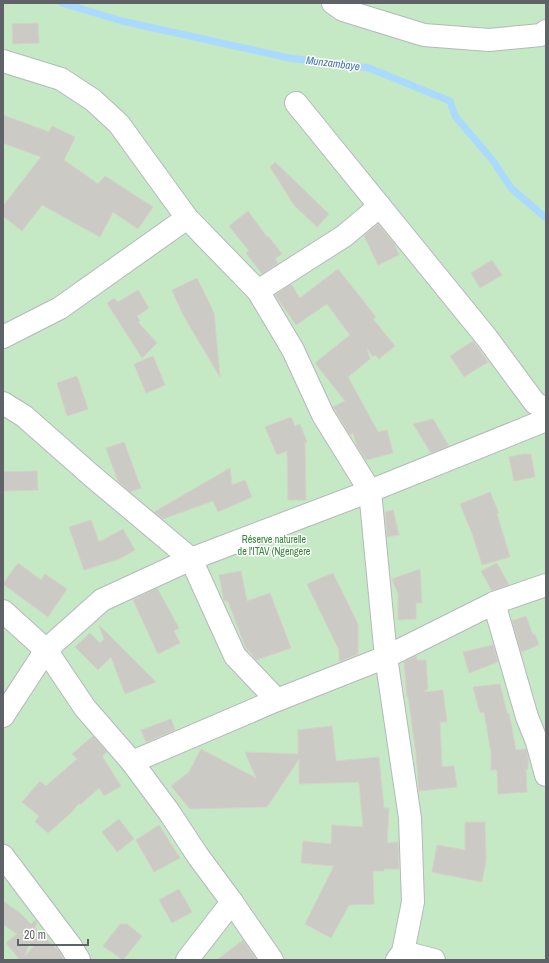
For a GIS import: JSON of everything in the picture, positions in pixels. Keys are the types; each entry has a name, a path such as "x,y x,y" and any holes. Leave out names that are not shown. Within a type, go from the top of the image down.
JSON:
{"street":[{"path":"333,3 343,10 424,35 489,40 541,35 546,31"},
{"path":"3,61 61,80 93,100 119,124 187,218 258,291 293,350 323,415 370,491 386,657 410,818 413,902 400,956 434,960"},
{"path":"296,103 487,338 535,403 546,409"},
{"path":"258,291 344,236 380,206"},
{"path":"3,337 60,308 187,218"},
{"path":"3,403 24,416 92,476 191,558 235,656 277,700"},
{"path":"3,716 46,650 102,600 191,558 370,491 546,420"},
{"path":"132,762 277,700 386,657 494,603 546,585"},
{"path":"494,603 527,717 541,741 546,775"},
{"path":"3,611 46,650 85,708 132,762 169,812 198,856 272,960"},
{"path":"3,856 70,945 79,960"},
{"path":"187,960 232,902"}],"green space":[{"name":"Réserve naturelle de l'ITAV (Ngengere","path":"3,3 546,3 546,960 3,960"}],"building":[{"path":"38,23 39,43 13,44 12,24"},
{"path":"3,115 49,132 52,126 75,137 64,160 98,184 105,176 153,207 138,229 113,212 100,237 42,205 22,231 3,216 3,206 41,157 3,143"},
{"path":"275,162 329,214 317,227 294,205 270,167"},
{"path":"248,211 267,237 268,236 282,254 275,259 278,263 262,274 246,253 249,251 229,226"},
{"path":"378,224 394,243 399,255 378,265 364,236"},
{"path":"492,260 502,275 480,288 471,273"},
{"path":"338,269 376,317 373,319 395,346 379,359 375,355 373,357 367,348 370,359 348,377 378,432 387,430 393,453 366,460 357,446 353,433 350,435 333,407 345,401 315,363 350,335 327,304 296,325 275,295 291,284 300,298"},
{"path":"197,278 214,313 220,377 183,315 172,290"},
{"path":"138,290 149,308 137,316 140,321 138,322 157,343 142,358 107,303 114,298 118,302"},
{"path":"473,341 488,362 464,377 450,356"},
{"path":"153,356 165,385 146,393 134,364"},
{"path":"77,376 88,409 67,416 57,383"},
{"path":"291,417 295,426 300,424 307,442 305,443 306,500 288,500 287,451 277,455 265,427"},
{"path":"433,419 449,446 431,453 413,424"},
{"path":"124,442 141,488 130,492 118,481 106,448"},
{"path":"531,454 535,477 514,481 509,457"},
{"path":"230,468 232,485 245,480 252,497 218,512 213,501 163,519 154,512"},
{"path":"37,471 38,490 3,491 3,472"},
{"path":"490,492 499,513 497,514 510,557 482,565 473,536 460,504"},
{"path":"393,510 399,535 387,537 385,512"},
{"path":"91,520 99,542 123,529 135,550 119,559 84,570 69,527"},
{"path":"18,563 41,580 45,574 67,589 48,617 3,584"},
{"path":"497,563 509,585 492,591 481,571"},
{"path":"420,569 422,603 416,603 416,619 398,620 398,594 392,579"},
{"path":"241,571 247,601 270,593 291,648 256,660 246,649 228,601 224,601 219,575"},
{"path":"333,573 358,624 358,654 341,661 339,661 339,650 307,584"},
{"path":"157,588 179,628 174,631 180,643 158,654 133,600"},
{"path":"526,616 533,635 535,634 539,645 521,652 512,621"},
{"path":"99,625 156,682 125,694 111,657 98,670 75,647 90,633 100,643 104,639"},
{"path":"493,645 498,662 469,673 463,652"},
{"path":"416,656 417,660 426,660 428,689 424,691 443,690 447,722 440,722 442,767 454,766 457,787 419,791 416,754 408,696 407,697 404,662"},
{"path":"500,684 507,713 509,713 516,750 526,749 528,756 528,769 526,769 527,792 498,794 497,770 491,770 491,752 484,712 480,713 473,687"},
{"path":"171,719 175,730 146,742 141,730"},
{"path":"332,726 336,761 379,757 384,808 389,808 387,843 398,842 399,869 373,871 374,904 349,905 331,938 305,924 334,866 301,863 303,841 331,844 332,825 363,827 359,782 299,784 299,759 267,807 190,809 171,786 189,772 201,749 256,778 245,752 298,754 298,730"},
{"path":"93,736 107,752 102,756 121,786 104,796 99,788 80,805 79,803 72,812 48,833 35,822 39,816 22,802 40,781 46,786 77,759 72,754"},
{"path":"119,819 134,839 117,852 102,832"},
{"path":"465,822 485,822 486,860 482,882 432,872 437,845 465,850"},
{"path":"159,825 180,858 154,872 136,840"},
{"path":"179,889 192,912 172,923 159,900"},
{"path":"3,901 20,913 31,924 35,920 37,921 35,928 59,951 64,960 20,960 6,943 17,934 3,924","holes":["29,943 34,946 25,956"]},
{"path":"120,924 127,924 142,936 123,960 103,946"},
{"path":"243,940 257,960 217,960"}],"waterway":[{"name":"Munzambaye","path":"62,3 122,21 289,58 369,68 450,101 455,116 494,162 511,188 546,218"}]}
